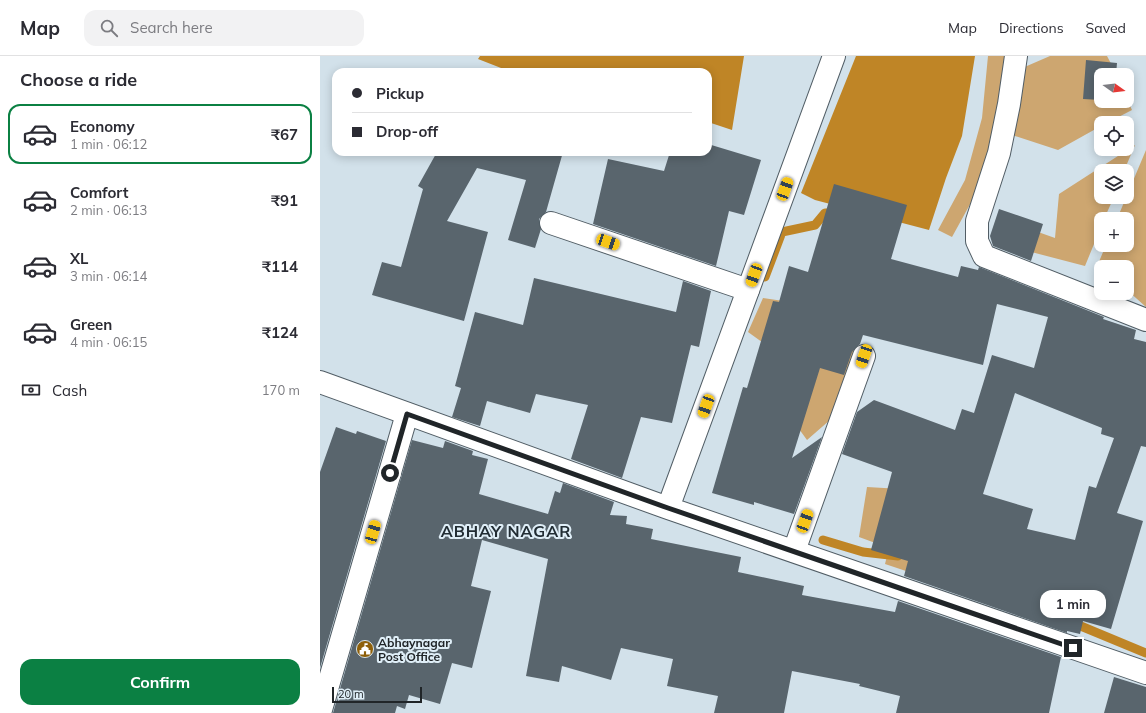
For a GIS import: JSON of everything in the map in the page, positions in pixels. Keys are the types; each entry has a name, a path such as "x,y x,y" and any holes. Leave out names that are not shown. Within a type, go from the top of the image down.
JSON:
{"street":[{"path":"668,508 834,56"},
{"path":"1016,56 1009,104 999,153 977,221 977,241 984,256 1146,320"},
{"path":"551,223 748,290"},
{"path":"794,551 864,356"},
{"path":"320,382 668,508 1146,673"},
{"path":"320,713 407,414"}],"shaded area":[{"path":"480,56 744,56 732,130 712,123 712,68 501,68 478,59"},
{"path":"856,56 975,56 962,136 929,230 815,200 801,193"},
{"path":"988,56 1007,56 997,128 979,188 952,237 938,230 965,180 982,118"},
{"path":"1050,56 1107,56 1113,68 1094,68 1094,108 1131,108 1132,110 1120,116 1094,116 1094,130 1058,150 1009,134 1020,69"},
{"path":"1146,150 1146,307 1134,296 1134,260 1100,260 1103,252 1134,252 1134,212 1120,212 1123,204 1134,204 1134,179"},
{"path":"1118,156 1130,156 1127,164 1106,164"},
{"path":"1094,171 1094,204 1111,204 1107,212 1094,212 1094,244 1085,266 1016,248 1024,227 1055,238 1059,194"},
{"path":"763,298 790,302 860,301 857,351 838,413 807,440 791,418 812,378 748,332"},
{"path":"867,487 901,489 921,576 885,564 889,548 859,537"}],"building":[{"path":"1086,60 1117,63 1117,68 1094,68 1094,100 1083,99"},
{"path":"712,145 761,160 744,215 729,211 716,266 593,224 608,159 664,171 669,156 712,156"},
{"path":"435,156 562,156 546,212 539,219 541,229 535,248 508,240 526,180 477,168 447,221 488,232 464,321 372,295 382,262 401,267 423,189 418,186"},
{"path":"834,184 907,205 891,259 958,277 961,266 978,270 979,267 1104,317 1103,319 1136,330 1134,339 1146,342 1146,447 1141,446 1117,513 1143,521 1111,629 1083,621 1080,634 1067,631 1067,633 904,576 908,561 871,550 892,472 842,454 857,412 874,400 955,430 962,409 974,413 992,355 1034,368 1048,317 997,304 983,365 863,335 860,344 852,352 844,375 820,368 792,458 822,437 794,514 754,502 754,505 712,493 743,387 747,388 773,301 779,302 789,266 808,272","holes":["1015,393 1102,428 1101,434 1114,438 1096,488 1089,486 1075,540 1027,529 1033,509 983,494"]},
{"path":"999,209 1043,224 1031,261 993,246 990,236"},
{"path":"534,278 676,312 683,281 711,291 699,347 691,345 672,423 641,417 622,478 571,459 588,405 536,394 530,413 487,401 480,426 452,417 461,388 455,386 475,312 523,325"},
{"path":"336,427 356,434 357,431 386,441 320,668 320,472"},
{"path":"412,440 443,448 445,441 473,451 472,455 488,459 479,494 548,514 555,491 560,493 563,483 614,502 610,515 627,516 626,524 653,529 651,539 741,557 738,572 804,586 802,595 895,612 898,601 1061,657 1049,713 896,713 900,696 859,686 860,684 792,671 784,713 714,713 718,696 667,686 673,659 621,648 611,680 562,666 559,682 526,676 548,559 482,540 471,586 491,591 472,668 452,663 440,704 409,695 405,709 397,706 395,713 333,713"},
{"path":"1114,677 1146,687 1146,713 1104,713"}],"waterway":[{"path":"765,277 782,232 815,225 825,213 836,213"},
{"path":"823,540 863,552 898,556"},
{"path":"1071,622 1146,653"}],"place":[{"name":"Abhaynagar Post Office","path":"365,649"}],"district":[{"name":"ABHAY NAGAR","path":"506,531"}],"route":[{"path":"390,473 407,414 668,508 1073,648"}]}
